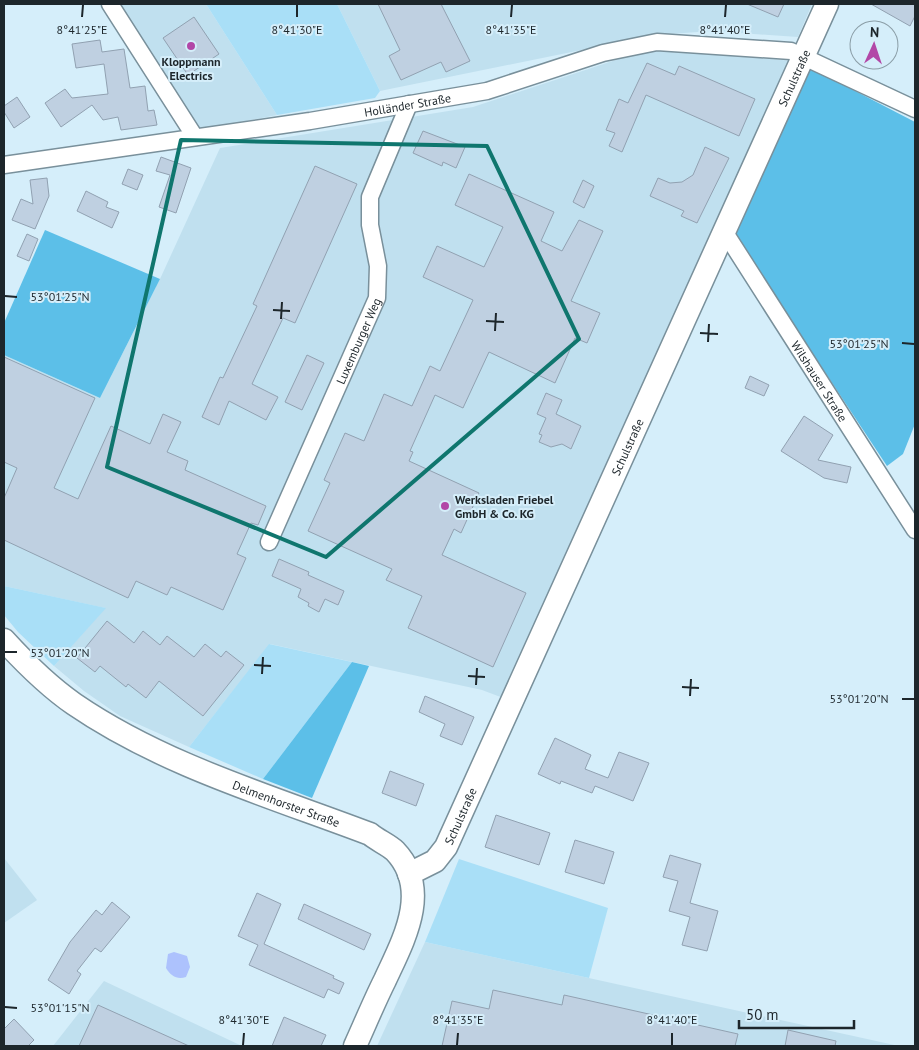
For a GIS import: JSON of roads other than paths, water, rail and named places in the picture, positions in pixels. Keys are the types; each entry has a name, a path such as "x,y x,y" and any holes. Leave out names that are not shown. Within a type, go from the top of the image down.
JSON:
{"street":[{"path":"110,4 195,137"},
{"name":"Schulstraße","path":"409,874 434,861 446,847 827,4"},
{"name":"Holländer Straße","path":"4,165 487,91 603,53 656,42 791,51 915,109"},
{"name":"Luxemburger Weg","path":"269,542 377,298 378,266 370,225 370,197 409,104"},
{"name":"Wilshauser Straße","path":"724,231 915,530"},
{"name":"Delmenhorster Straße","path":"4,640 30,667 72,703 116,731 161,754 370,834 395,851 409,874 414,897 411,918 401,945 355,1046"}],"place":[{"name":"Kloppmann Electrics","path":"191,46"},
{"name":"Werksladen Friebel GmbH & Co. KG","path":"445,506"}]}
